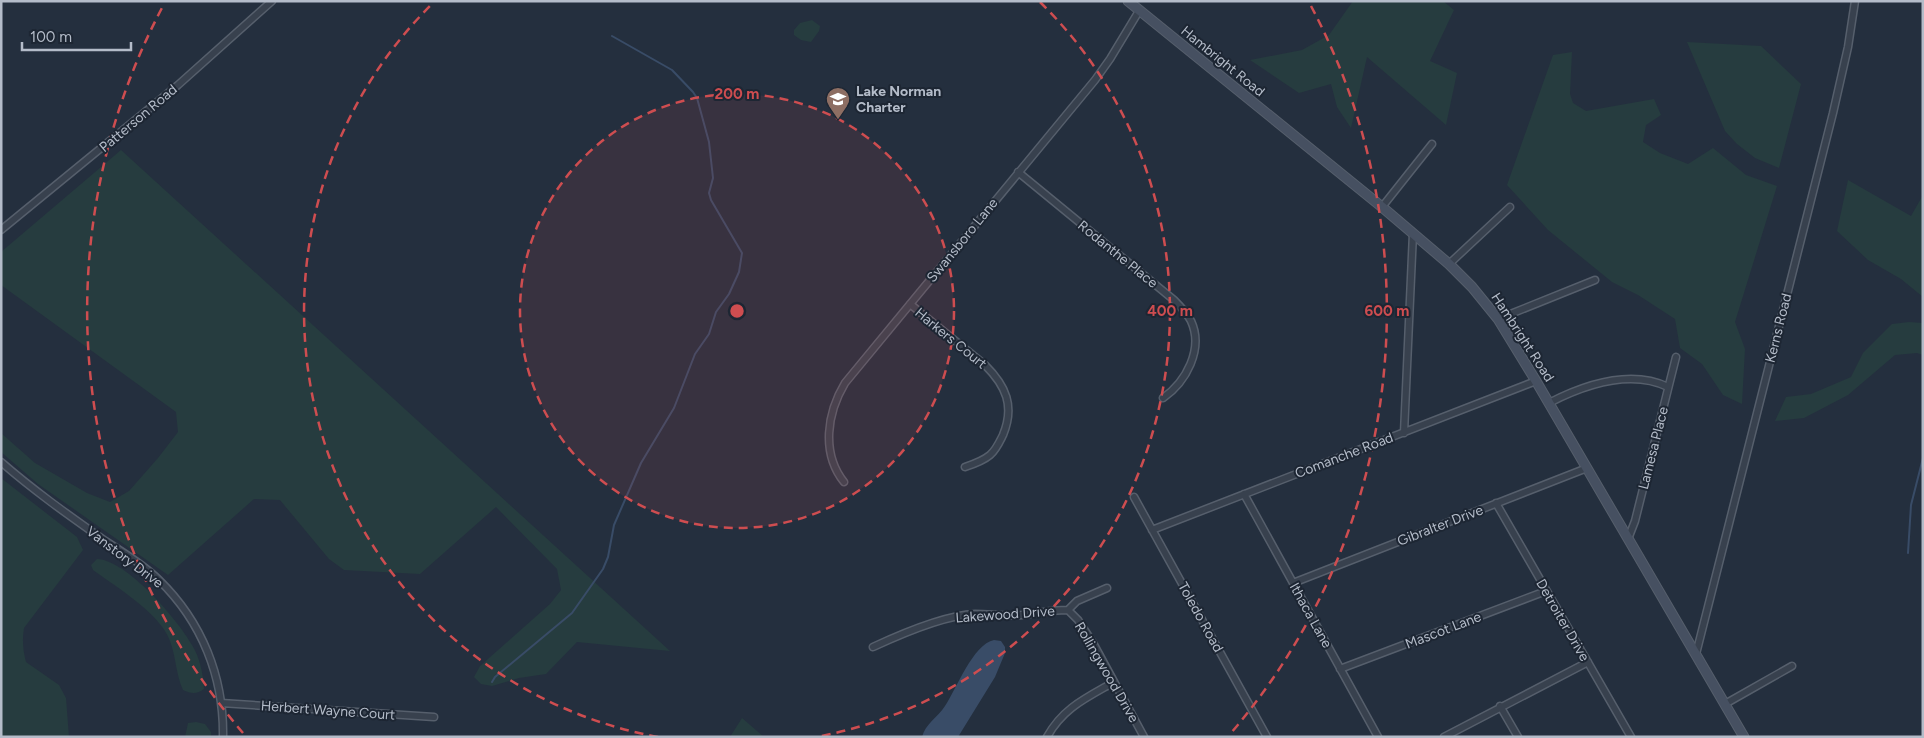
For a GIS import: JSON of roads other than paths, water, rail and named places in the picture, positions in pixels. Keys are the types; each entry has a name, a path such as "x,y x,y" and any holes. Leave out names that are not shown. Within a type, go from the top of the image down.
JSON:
{"main road":[{"name":"Hambright Road","path":"1128,1 1382,206 1449,264 1472,287 1498,319 1536,381 1744,737"}],"street":[{"name":"Patterson Road","path":"1,230 178,85 272,1"},
{"name":"Kerns Road","path":"1696,654 1835,107 1848,47 1855,1"},
{"name":"Swansboro Lane","path":"844,482 835,468 830,449 830,426 835,403 845,383 1095,80 1140,11"},
{"path":"1382,206 1432,144"},
{"name":"Rodanthe Place","path":"1018,172 1174,300 1188,315 1194,330 1192,361 1183,379 1175,389 1163,398"},
{"path":"1449,264 1510,207"},
{"path":"1404,432 1413,232"},
{"path":"1498,319 1595,280"},
{"name":"Harkers Court","path":"910,304 985,365 996,376 1005,392 1008,415 1000,442 990,454 965,468"},
{"name":"Lamesa Place","path":"1628,539 1676,357"},
{"path":"1549,403 1579,389 1612,381 1639,380 1668,387"},
{"name":"Comanche Road","path":"1152,530 1536,381"},
{"name":"Vanstory Drive","path":"1,462 53,504 139,564 175,596 193,621 213,666 221,703 223,737"},
{"name":"Gibralter Drive","path":"1293,583 1586,468"},
{"name":"Ithaca Lane","path":"1244,494 1378,737"},
{"name":"Toledo Road","path":"1134,497 1267,737"},
{"name":"Detroiter Drive","path":"1496,504 1630,737"},
{"name":"Lakewood Drive","path":"872,646 947,618 961,615 1008,616 1068,610 1077,601 1107,588"},
{"name":"Mascot Lane","path":"1340,669 1546,590"},
{"name":"Rollingwood Drive","path":"1068,610 1078,620 1144,737"},
{"path":"1444,737 1500,706 1588,662"},
{"path":"1725,704 1792,666"},
{"path":"1047,737 1061,716 1069,708 1114,682"},
{"name":"Herbert Wayne Court","path":"221,703 434,717"},
{"path":"1500,706 1518,737"}],"water":[{"path":"994,640 1001,641 1005,647 1005,653 995,677 958,737 922,737 926,728 945,706 972,658 986,643"}],"waterway":[{"path":"492,682 495,677 572,613 603,569 608,557 614,525 641,463 674,408 695,354 709,334 716,312 729,294 739,272 742,253 711,200 709,193 713,178 709,142 697,98 672,70 612,36"},
{"path":"1908,553 1911,505 1923,458"}],"place":[{"name":"Lake Norman Charter","path":"838,120"}]}
